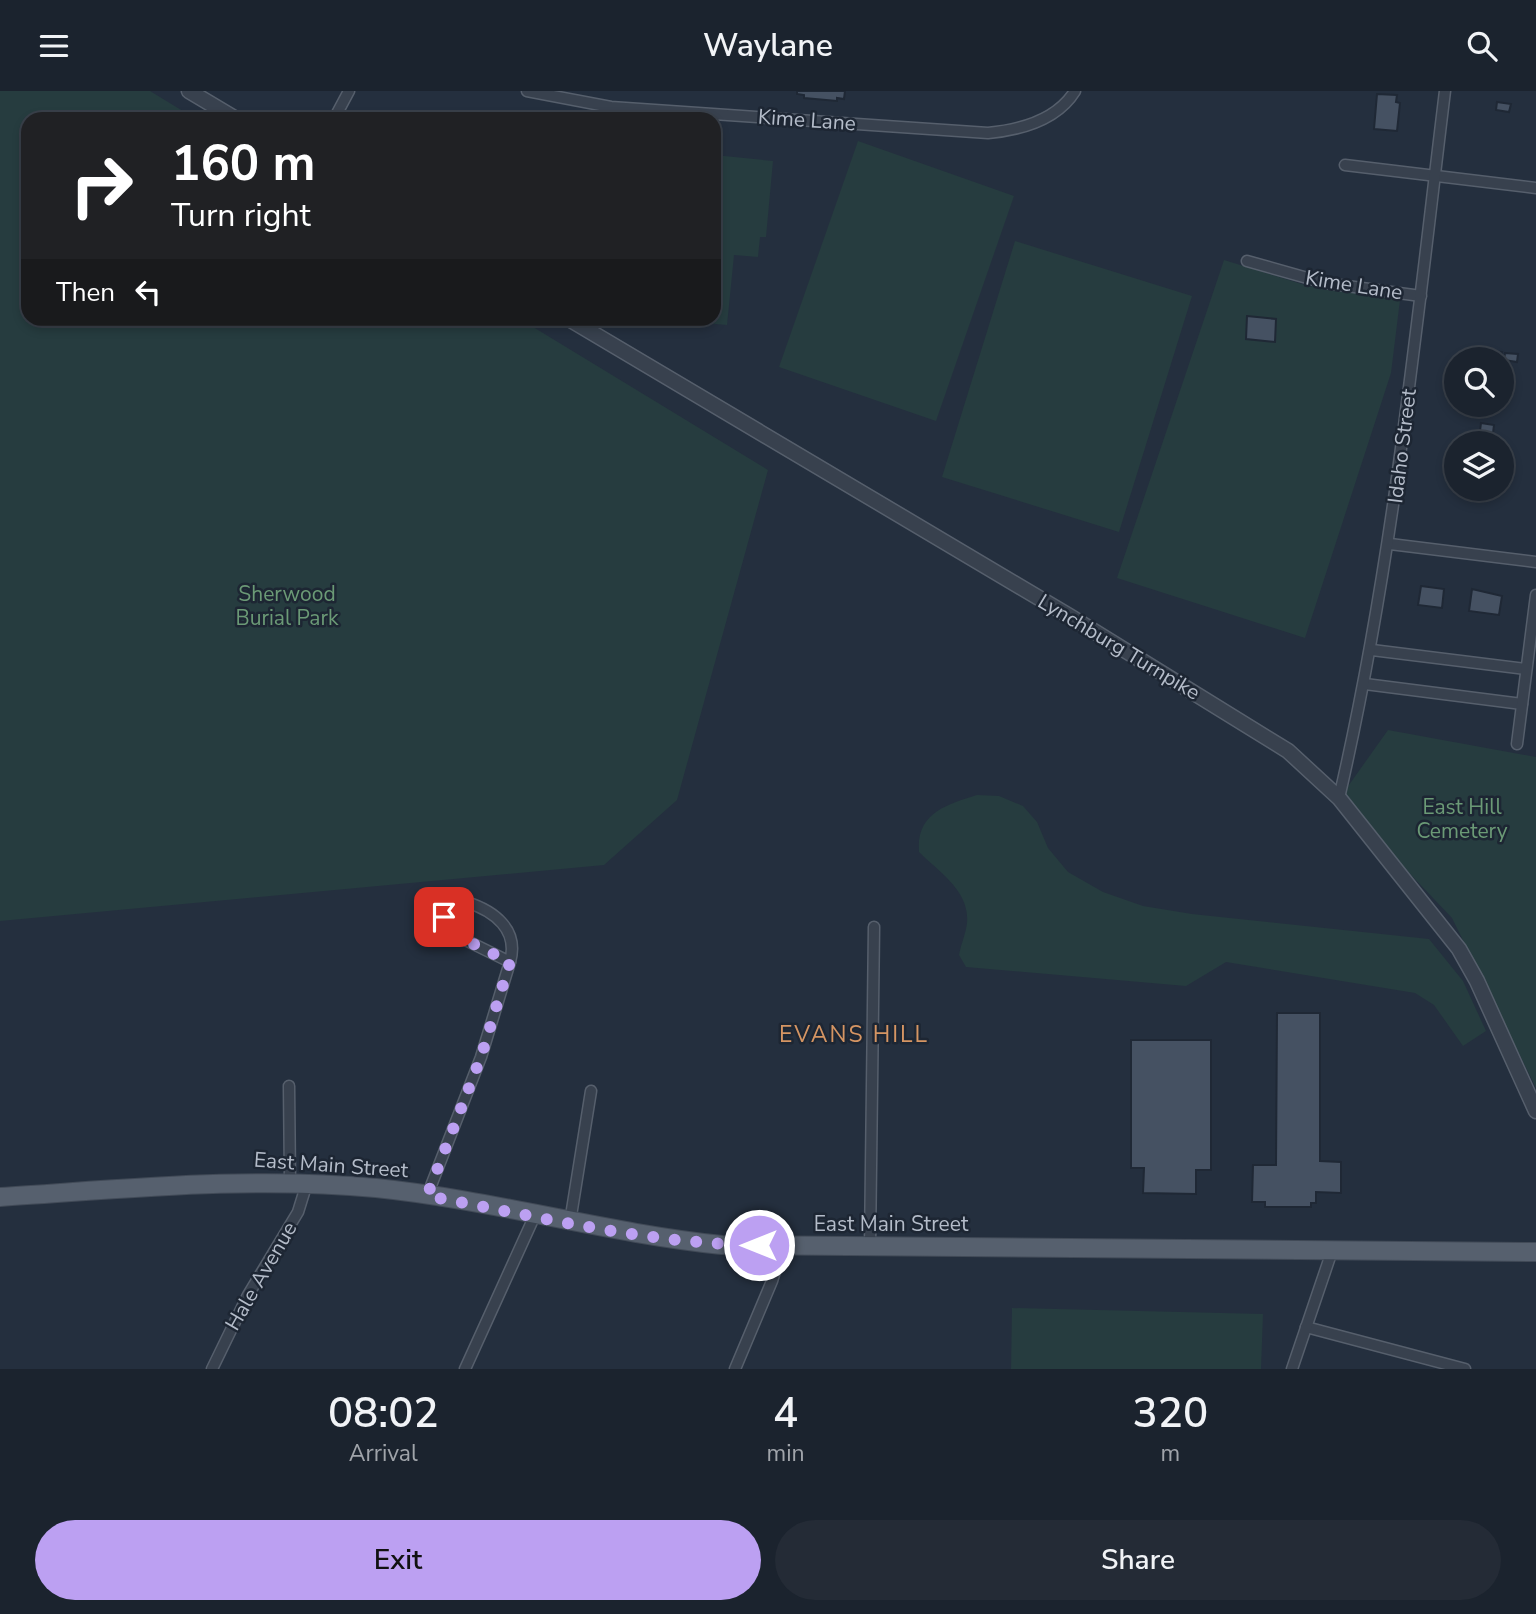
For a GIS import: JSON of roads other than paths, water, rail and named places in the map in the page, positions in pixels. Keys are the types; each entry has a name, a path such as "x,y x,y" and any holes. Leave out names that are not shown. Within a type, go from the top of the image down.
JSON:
{"main road":[{"name":"East Main Street","path":"0,1197 209,1183 298,1182 427,1196 689,1242 783,1246 1536,1252"}],"street":[{"path":"190,91 224,112"},
{"path":"338,112 349,91"},
{"name":"Kime Lane","path":"527,91 611,107 684,112"},
{"name":"Kime Lane","path":"721,115 988,133 1037,122 1060,107 1075,91"},
{"name":"Idaho Street","path":"1339,799 1372,650 1390,544 1445,91"},
{"path":"1345,165 1536,188"},
{"name":"Kime Lane","path":"1247,261 1325,283 1421,296"},
{"name":"Lynchburg Turnpike","path":"581,326 1257,729 1314,773 1339,799 1459,949 1477,981 1536,1111"},
{"path":"1390,544 1536,562"},
{"path":"1517,744 1536,595"},
{"path":"1372,650 1526,669"},
{"path":"1365,684 1522,704"},
{"path":"427,1196 481,1057 510,962 514,948 510,930 476,906 466,902 451,906 444,917 451,933 510,962"},
{"path":"870,1246 874,927"},
{"name":"Hale Avenue","path":"212,1369 248,1295 298,1212 298,1182 289,1086"},
{"path":"570,1222 591,1091"},
{"path":"466,1369 535,1215"},
{"path":"735,1369 772,1281 783,1246"},
{"path":"1292,1369 1332,1251"},
{"path":"1306,1327 1465,1369"}],"district":[{"name":"EVANS HILL","path":"854,1034"}],"park label":[{"name":"Sherwood Burial Park","path":"287,606"},
{"name":"East Hill Cemetery","path":"1462,819"}]}
